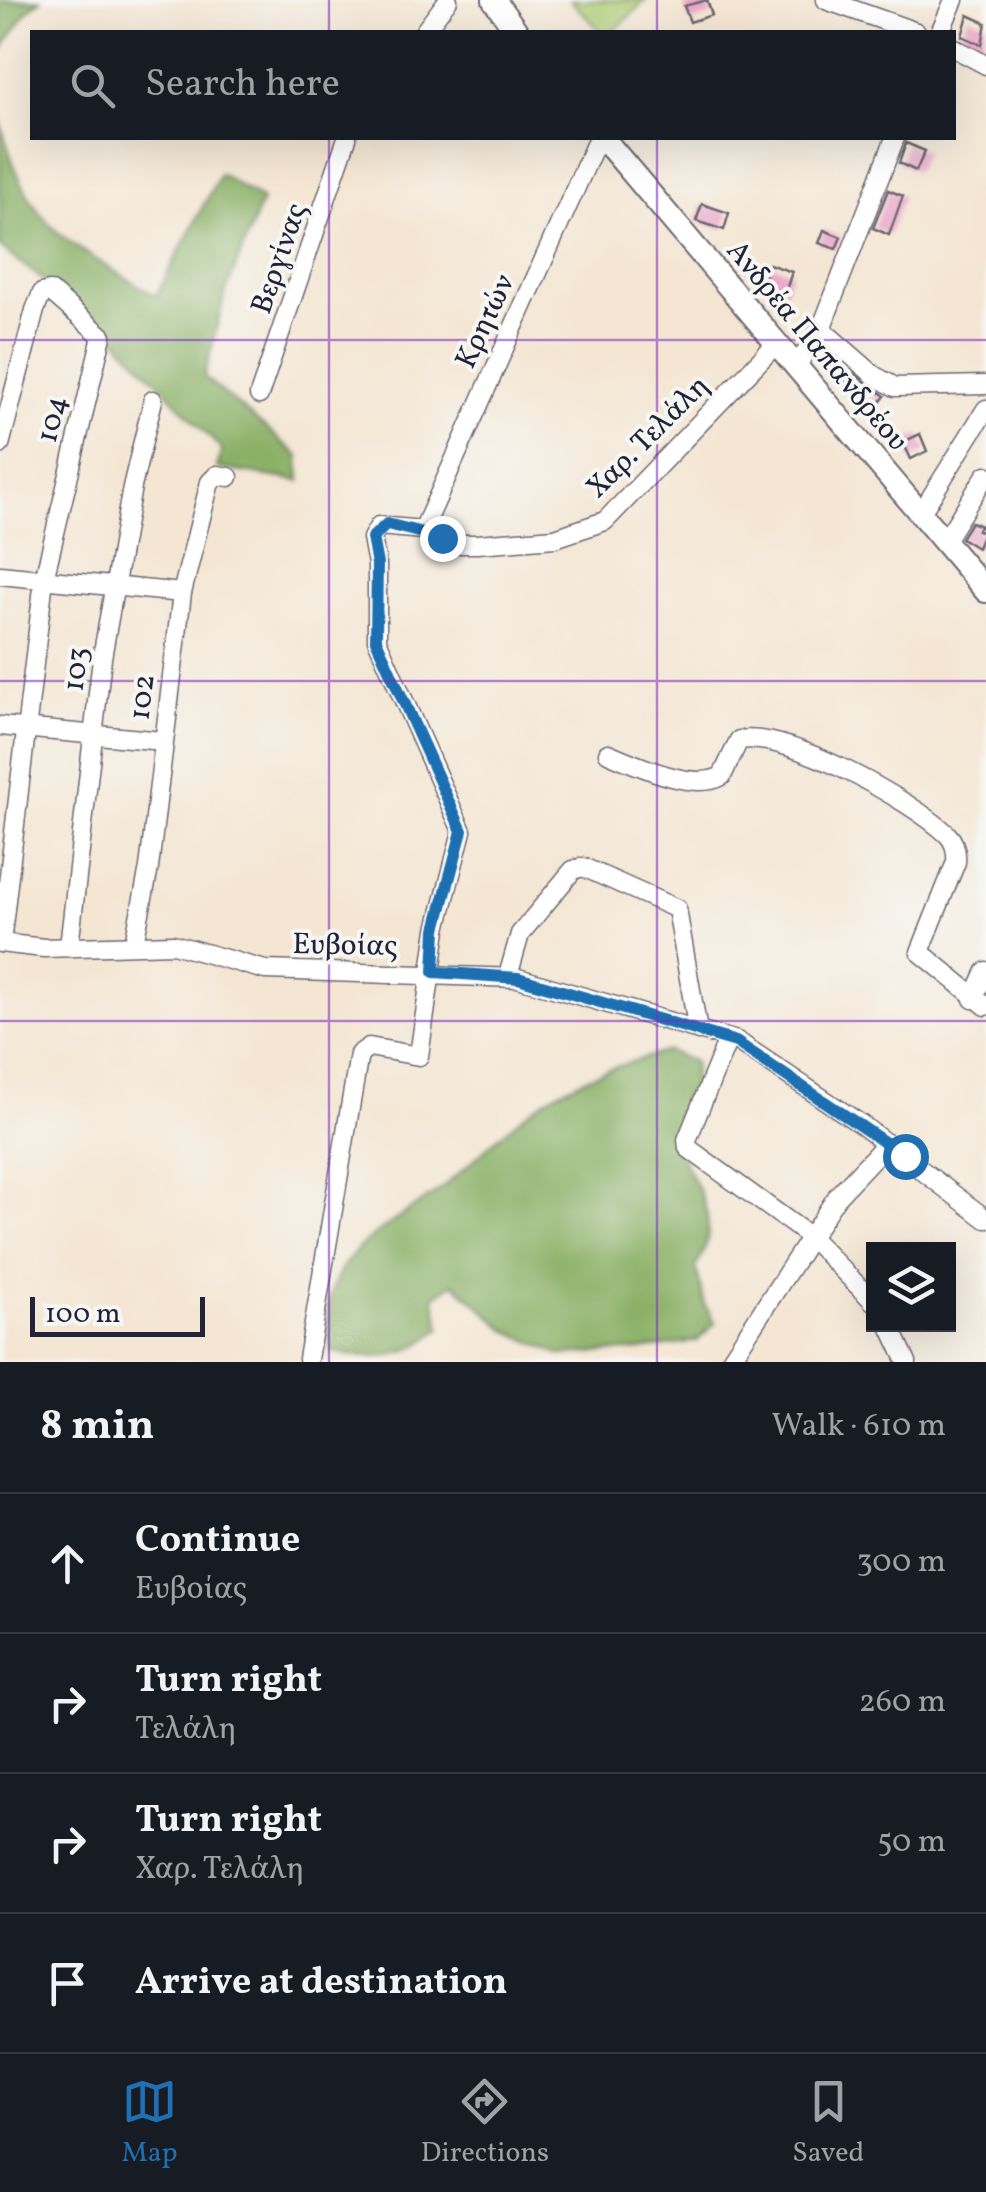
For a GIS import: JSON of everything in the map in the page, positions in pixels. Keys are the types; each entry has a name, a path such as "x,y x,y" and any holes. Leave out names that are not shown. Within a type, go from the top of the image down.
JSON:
{"main road":[{"path":"494,0 516,30"},
{"name":"Ανδρέα Παπανδρέου","path":"602,140 986,591"}],"street":[{"path":"426,30 448,0"},
{"path":"826,0 910,30"},
{"path":"941,30 954,0"},
{"path":"956,49 986,65"},
{"name":"Βεργίνας","path":"259,395 346,140"},
{"name":"Κρητών","path":"423,530 599,140"},
{"path":"797,365 821,329 894,140"},
{"name":"104","path":"0,445 35,310 42,293 50,291 102,336 44,580 23,728 0,943"},
{"path":"821,329 875,376 895,387 986,385"},
{"name":"Χαρ. Τελάλη","path":"434,972 436,929 462,831 376,640 377,564 372,538 384,524 423,530 458,544 477,544 555,538 605,521 776,344"},
{"name":"103","path":"69,948 102,658 132,487 153,400"},
{"path":"920,513 986,409"},
{"path":"944,542 986,474"},
{"name":"102","path":"134,943 149,868 182,593 210,482 217,476 228,477"},
{"path":"0,575 182,593"},
{"path":"0,726 163,741"},
{"path":"608,753 639,766 707,781 722,776 739,740 770,740 855,776 932,824 954,843 956,862 920,952 979,1003 986,971"},
{"path":"508,976 520,934 573,870 583,868 678,909 698,1031"},
{"name":"Ευβοίας","path":"0,943 69,948 173,944 265,970 335,975 434,972 508,976 728,1039 772,1063 986,1219"},
{"path":"308,1359 359,1054 370,1046 420,1056 434,972"},
{"path":"728,1039 687,1146 810,1236 866,1294"},
{"path":"729,1362 838,1195 887,1144"},
{"path":"893,1332 907,1362"}],"green space":[{"path":"0,0 41,0 27,11 0,53"},
{"path":"570,0 646,0 615,30 600,30"},
{"path":"0,121 24,188 38,211 74,245 156,296 220,174 262,200 225,294 204,377 299,456 300,481 217,468 222,450 109,331 0,247"},
{"path":"668,1051 694,1062 694,1094 673,1139 697,1187 707,1218 708,1233 696,1267 705,1305 715,1323 697,1341 641,1350 561,1355 506,1330 454,1283 434,1297 441,1328 416,1346 377,1357 331,1351 327,1314 330,1296 345,1263 356,1251 442,1188 537,1105 595,1075"}],"building":[{"path":"707,0 712,15 690,22 684,6"},
{"path":"968,15 986,23 982,45 962,36"},
{"path":"906,143 925,151 916,171 899,163"},
{"path":"888,190 903,196 889,235 873,228"},
{"path":"702,204 729,213 724,230 696,221"},
{"path":"824,230 841,237 836,249 819,243"},
{"path":"769,264 792,272 785,293 762,286"},
{"path":"853,373 885,396 875,409 844,382"},
{"path":"920,434 927,451 911,459 903,442"},
{"path":"971,522 981,526 977,530 983,533 977,548 961,538"}],"route":[{"path":"442,538 423,530 382,524 372,538 377,564 376,640 462,831 461,848 436,929 434,972 518,978 736,1042 905,1156"}]}
